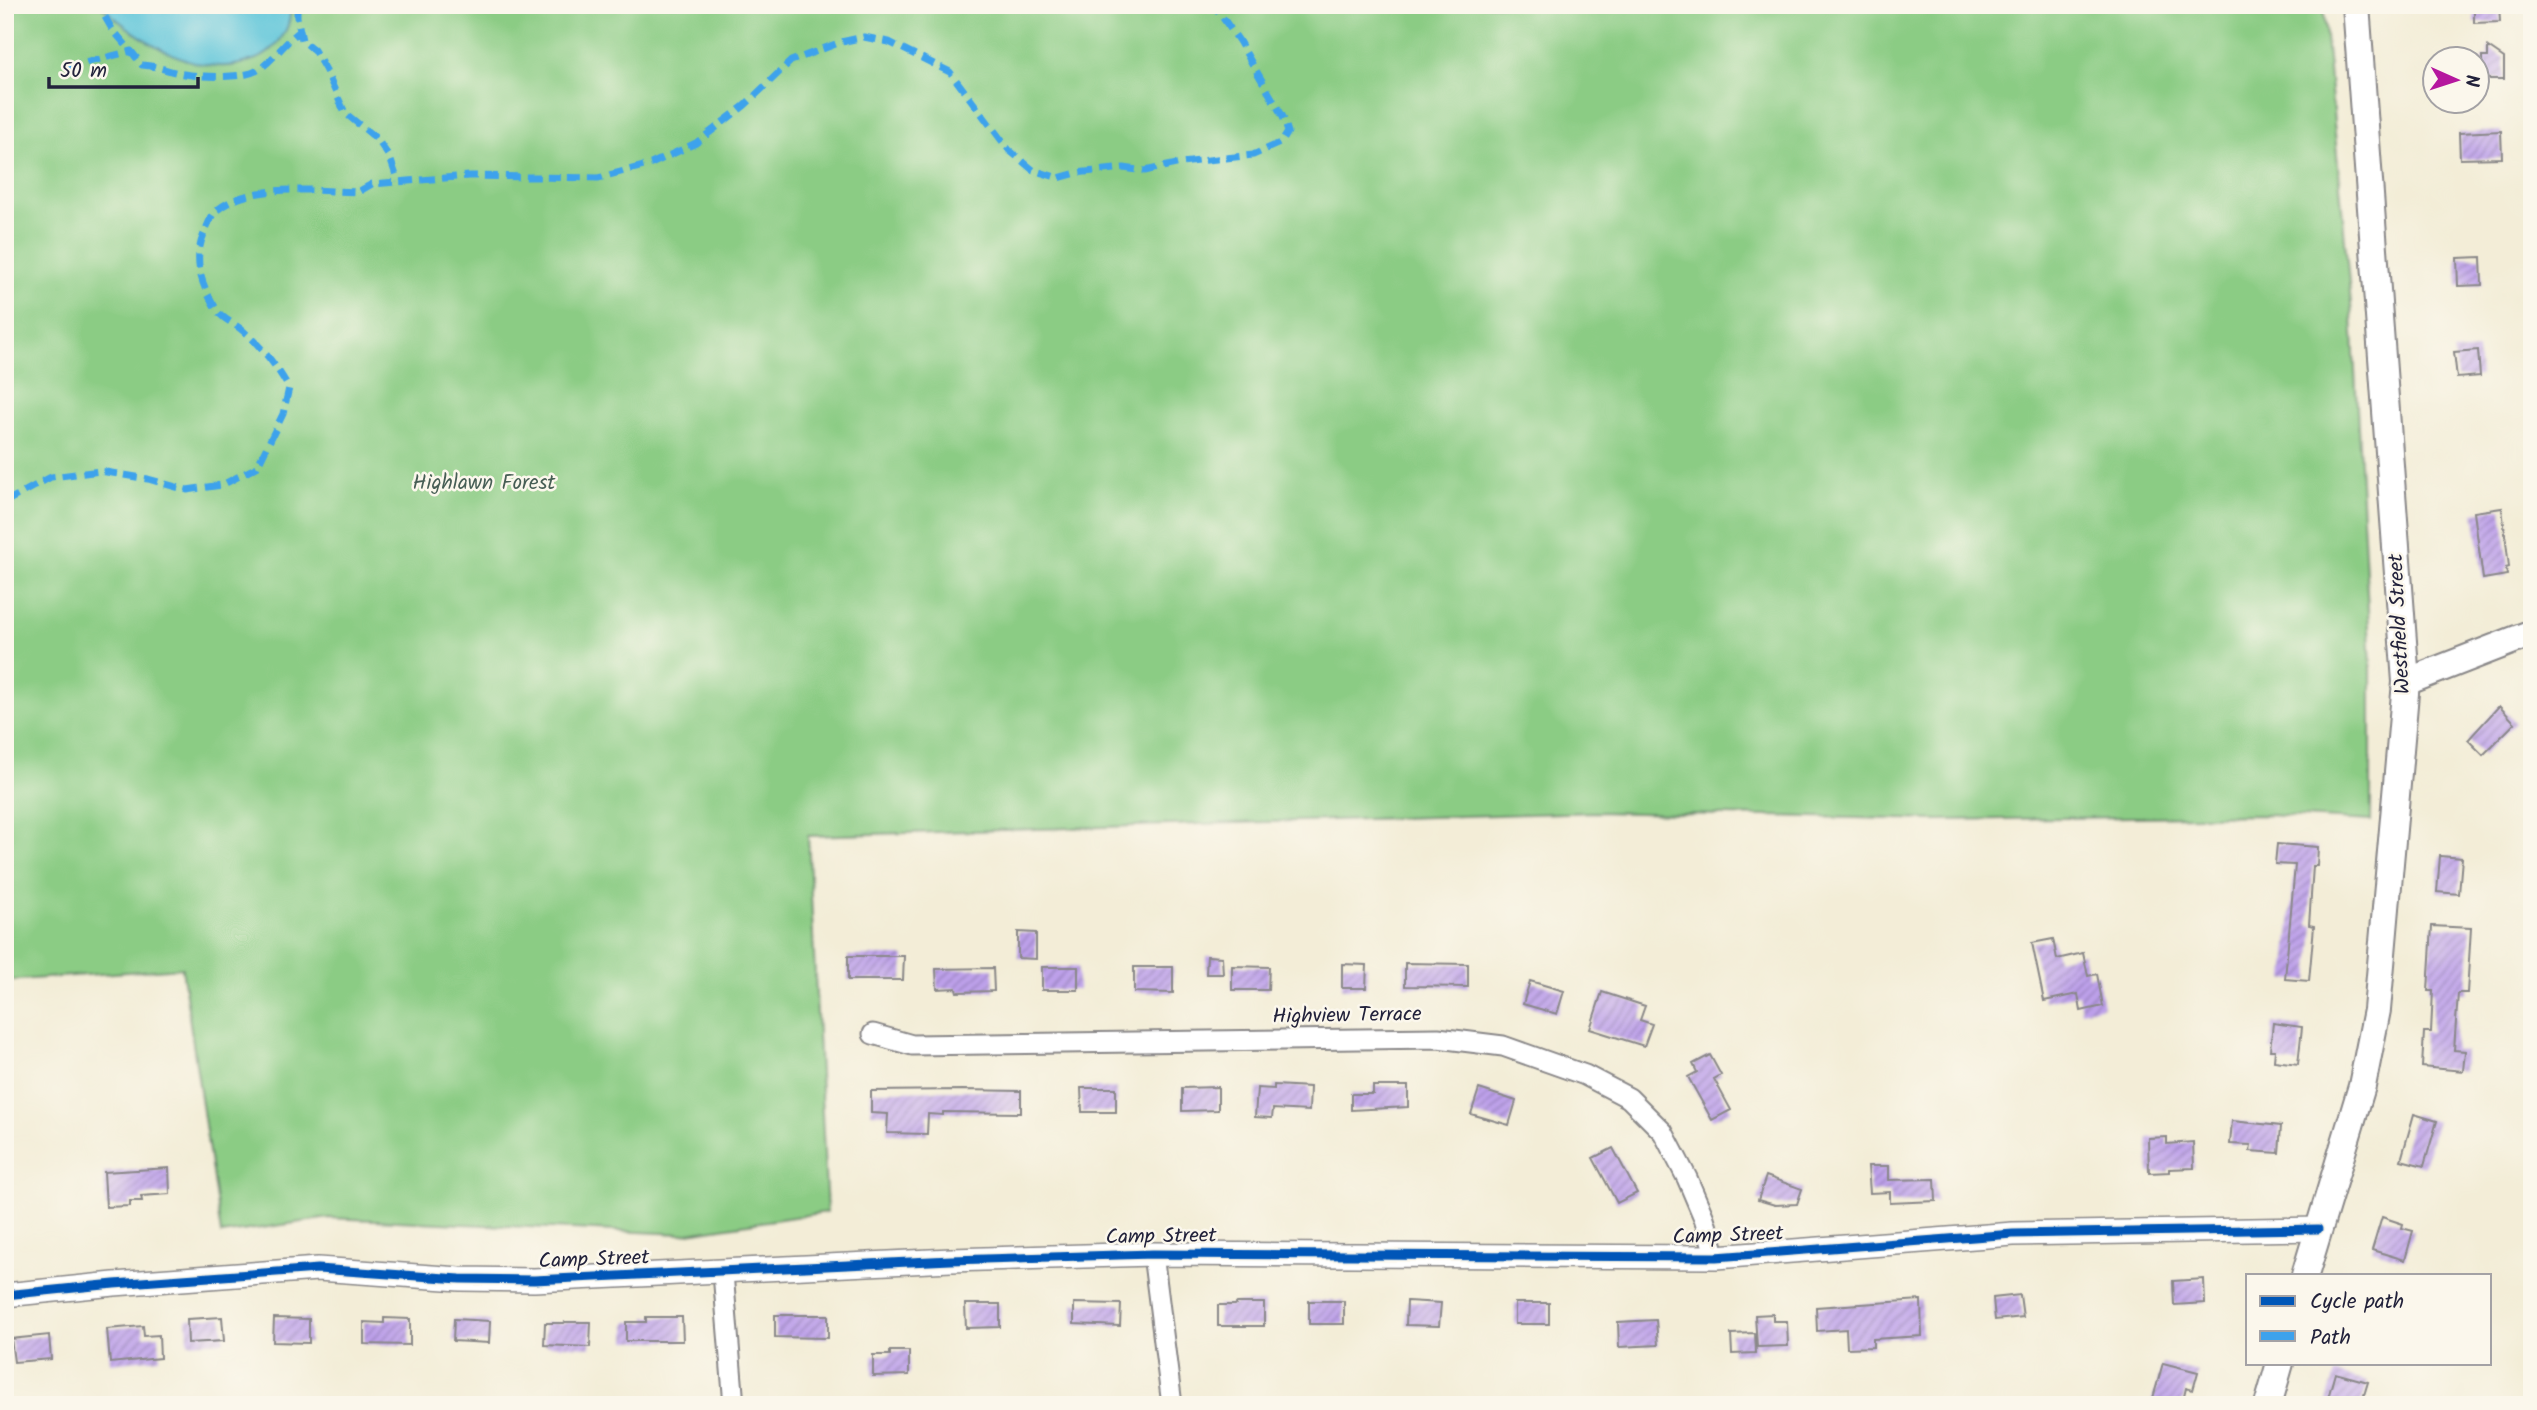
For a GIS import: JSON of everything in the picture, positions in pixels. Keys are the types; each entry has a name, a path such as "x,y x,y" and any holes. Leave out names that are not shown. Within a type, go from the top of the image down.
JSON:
{"main road":[{"name":"Westfield Street","path":"2305,1274 2362,1086 2377,1010 2406,682 2356,5"},
{"path":"2406,682 2532,633"},
{"path":"2268,1405 2280,1364"}],"street":[{"name":"Highview Terrace","path":"873,1034 912,1045 1438,1038 1503,1046 1585,1075 1629,1098 1663,1132 1700,1208 1716,1256"},
{"name":"Camp Street","path":"5,1295 114,1283 318,1269 460,1279 521,1280 723,1273 951,1260 1153,1254 1716,1256 2013,1234 2319,1229"},
{"path":"1153,1254 1172,1405"},
{"path":"723,1273 734,1405"}],"green space":[{"name":"Highlawn Forest","path":"5,5 2323,5 2352,315 2371,666 2371,821 2266,815 1938,820 1596,812 808,836 827,1212 682,1234 329,1218 221,1234 182,968 5,981"}],"water":[{"path":"100,5 290,5 290,12 284,34 270,51 250,61 230,66 189,61 169,53 132,30"}],"building":[{"path":"2474,5 2499,5 2500,22 2474,23"},
{"path":"2492,50 2504,58 2504,79 2492,79"},
{"path":"2501,131 2502,158 2460,159 2459,133"},
{"path":"2481,257 2482,285 2458,286 2457,258"},
{"path":"2478,350 2480,376 2457,378 2454,352"},
{"path":"2502,508 2509,567 2506,568 2507,575 2483,579 2474,512"},
{"path":"2499,706 2515,723 2483,755 2468,740"},
{"path":"2277,844 2318,847 2317,866 2313,866 2309,925 2314,926 2309,981 2285,979 2295,865 2275,864"},
{"path":"2440,856 2462,858 2459,894 2437,892"},
{"path":"2432,926 2471,928 2467,993 2458,993 2454,1050 2465,1051 2463,1071 2422,1067 2424,1032 2431,1032 2433,991 2428,991"},
{"path":"1018,932 1036,933 1036,959 1018,958"},
{"path":"2053,939 2057,959 2083,953 2088,976 2097,974 2103,1006 2081,1011 2078,994 2044,1001 2032,943"},
{"path":"848,956 904,956 903,980 848,980"},
{"path":"1207,956 1222,957 1223,974 1206,974"},
{"path":"1405,963 1468,964 1468,987 1405,986"},
{"path":"1342,964 1367,965 1366,988 1342,988"},
{"path":"1232,966 1269,967 1268,990 1232,990"},
{"path":"1042,967 1078,967 1078,990 1042,990"},
{"path":"1134,967 1173,967 1173,993 1134,992"},
{"path":"993,968 994,991 957,992 956,988 937,989 936,969"},
{"path":"1530,981 1564,991 1557,1014 1523,1004"},
{"path":"1602,992 1645,1006 1640,1020 1652,1024 1644,1046 1590,1029"},
{"path":"2273,1023 2302,1027 2298,1064 2274,1061 2275,1050 2270,1050"},
{"path":"1710,1055 1721,1075 1714,1079 1731,1110 1712,1120 1688,1077 1697,1072 1693,1064"},
{"path":"1274,1085 1310,1087 1309,1111 1273,1109 1272,1118 1255,1117 1257,1088 1274,1089"},
{"path":"1373,1086 1408,1086 1408,1107 1351,1110 1351,1094 1373,1094"},
{"path":"1218,1087 1218,1110 1182,1111 1182,1088"},
{"path":"1081,1088 1116,1088 1116,1112 1082,1112"},
{"path":"1479,1089 1516,1101 1509,1125 1471,1114"},
{"path":"871,1091 1021,1091 1021,1113 928,1114 927,1134 887,1133 888,1114 871,1113"},
{"path":"2414,1114 2437,1121 2424,1166 2401,1160"},
{"path":"2232,1121 2281,1126 2279,1153 2250,1151 2251,1145 2230,1144"},
{"path":"2167,1137 2167,1144 2193,1142 2194,1168 2149,1173 2148,1138"},
{"path":"1613,1148 1637,1193 1617,1203 1593,1158"},
{"path":"1868,1166 1889,1166 1889,1180 1935,1179 1936,1201 1890,1203 1890,1192 1870,1193"},
{"path":"169,1168 170,1194 141,1196 142,1201 130,1201 130,1206 106,1207 104,1172"},
{"path":"1766,1176 1802,1189 1797,1204 1775,1205 1758,1200"},
{"path":"2382,1217 2403,1224 2402,1228 2413,1231 2405,1260 2372,1250"},
{"path":"2204,1279 2205,1303 2174,1305 2173,1281"},
{"path":"2020,1295 2023,1317 1995,1320 1993,1298"},
{"path":"1921,1300 1922,1336 1873,1339 1873,1347 1847,1348 1846,1329 1817,1331 1816,1307"},
{"path":"1309,1301 1344,1301 1344,1324 1309,1324"},
{"path":"1407,1301 1441,1303 1439,1326 1406,1325"},
{"path":"1074,1303 1121,1304 1120,1326 1074,1324"},
{"path":"1264,1303 1264,1326 1218,1326 1218,1305"},
{"path":"1515,1303 1549,1303 1549,1324 1515,1324"},
{"path":"965,1304 1000,1304 1000,1327 966,1328"},
{"path":"1773,1314 1773,1321 1787,1321 1788,1346 1757,1347 1755,1315"},
{"path":"775,1315 828,1315 828,1338 775,1337"},
{"path":"222,1317 224,1341 188,1343 187,1319"},
{"path":"646,1317 682,1317 683,1341 626,1341 626,1322 646,1322"},
{"path":"274,1318 309,1319 309,1343 273,1342"},
{"path":"384,1318 410,1319 410,1345 364,1344 364,1322 384,1323"},
{"path":"454,1319 490,1321 489,1343 453,1341"},
{"path":"1656,1320 1658,1345 1619,1347 1618,1322"},
{"path":"591,1322 590,1347 544,1345 545,1323"},
{"path":"143,1326 144,1336 159,1335 160,1358 110,1363 107,1329"},
{"path":"1755,1333 1756,1353 1732,1354 1731,1334"},
{"path":"49,1335 51,1359 14,1362 11,1339"},
{"path":"890,1351 909,1351 909,1375 873,1376 873,1355 890,1355"},
{"path":"2163,1363 2198,1372 2193,1390 2186,1388 2182,1405 2151,1405"},
{"path":"2335,1373 2368,1382 2361,1405 2326,1405"}],"marked path":[{"path":"297,5 302,40 314,50 345,113 377,139 390,158 398,181"},
{"path":"5,502 51,477 100,471 148,479 187,490 222,485 257,467 283,414 289,388 256,343 219,313 200,274 200,244 212,215 230,202 265,192 358,192 372,184 469,176 598,178 651,164 696,143 744,106 791,61 841,42 864,37 889,42 950,72 1009,150 1033,170 1059,178 1076,173 1124,168 1145,171 1181,163 1253,155 1282,142 1288,132 1283,117 1239,41 1214,5"},
{"path":"105,17 131,51"},
{"path":"66,68 131,51 142,65 179,73 196,76 249,74 261,68 300,31"}],"cycle path":[{"path":"5,1295 318,1269 460,1279 534,1280 951,1260 1153,1254 1716,1257 2013,1234 2318,1229"}]}
